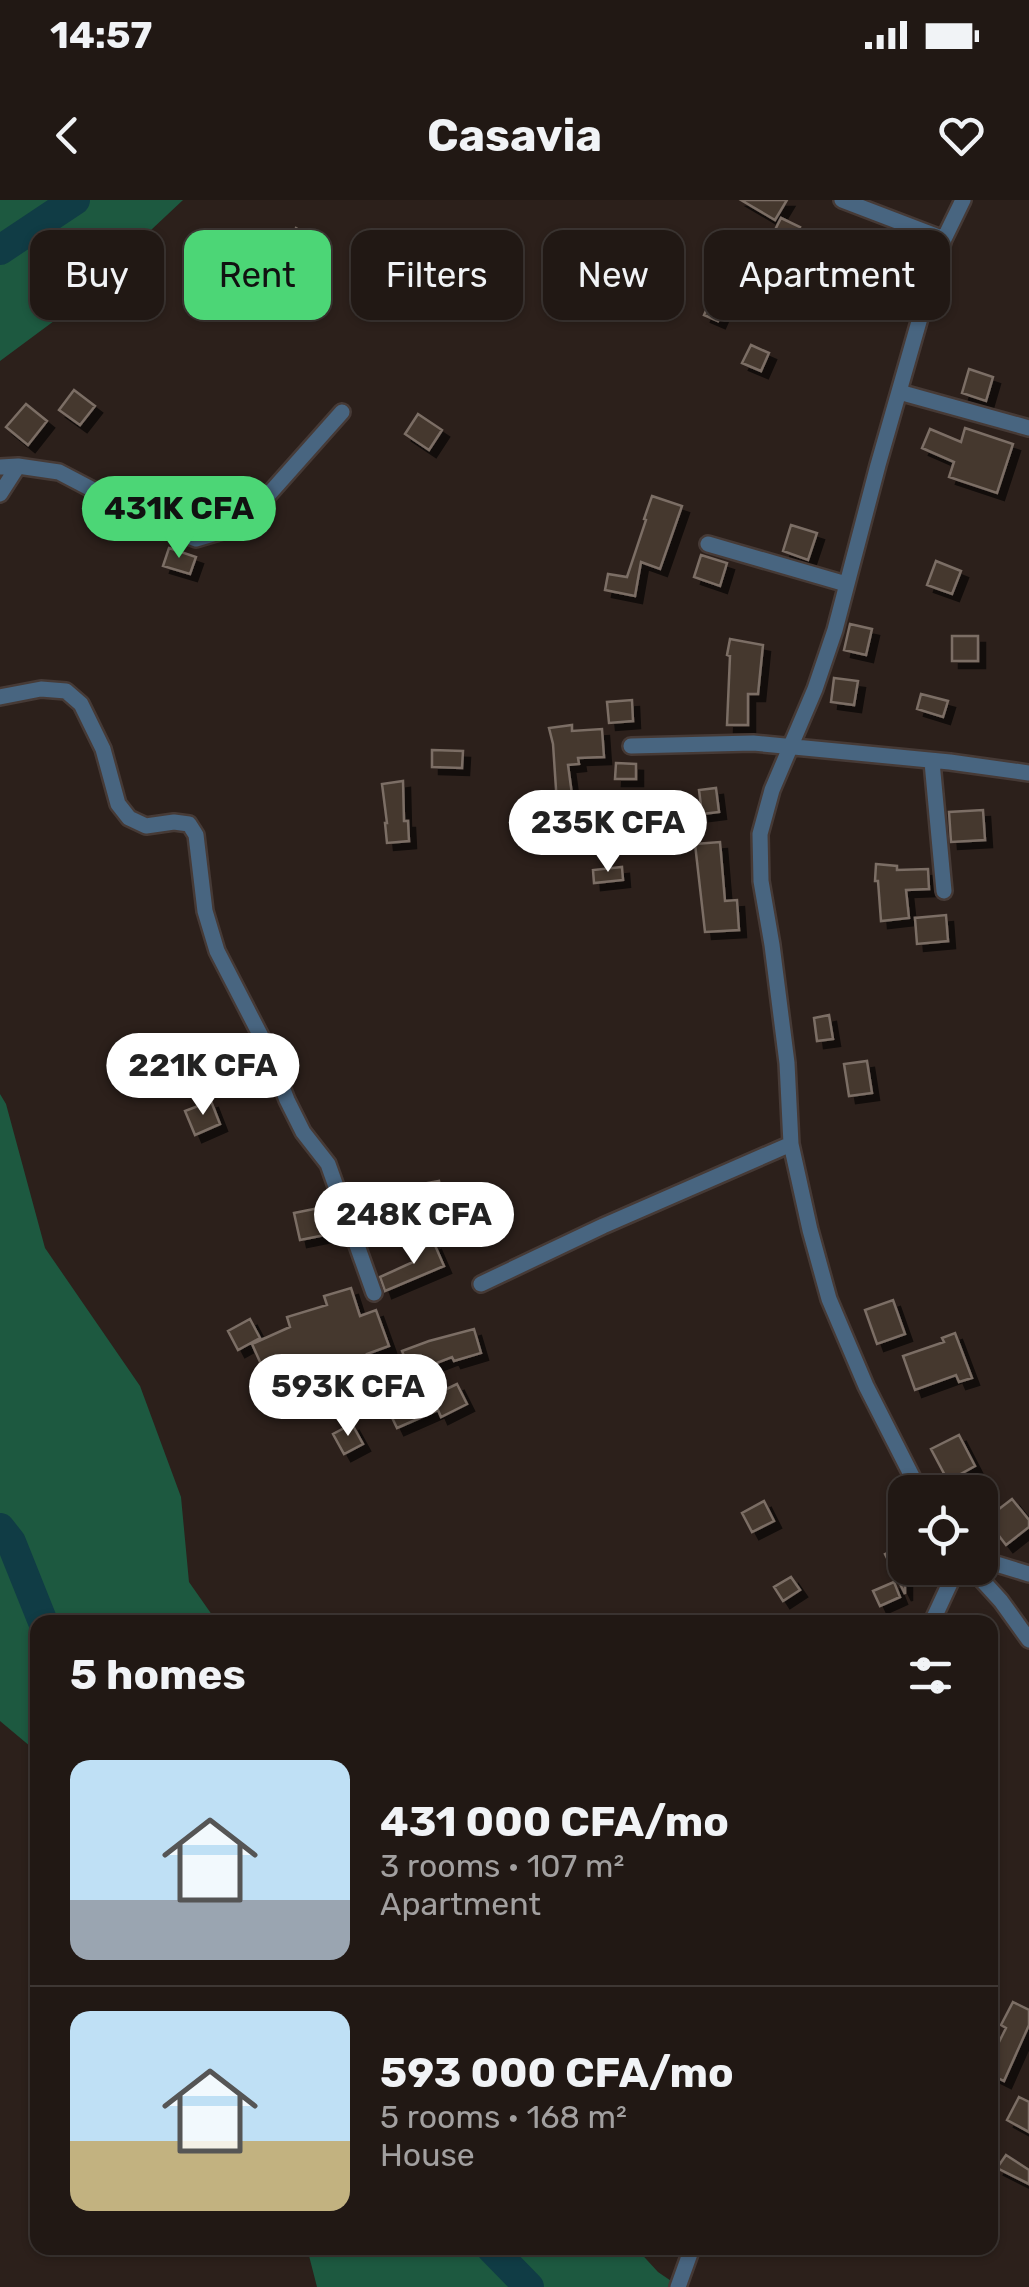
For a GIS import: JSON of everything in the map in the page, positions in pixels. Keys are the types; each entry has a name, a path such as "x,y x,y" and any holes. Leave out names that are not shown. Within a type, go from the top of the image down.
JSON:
{"street":[{"path":"842,200 918,230"},
{"path":"949,230 963,200"},
{"path":"911,1475 866,1386 830,1299 810,1230 791,1144 787,1063 761,881 760,834 772,790 835,630 920,320"},
{"path":"899,392 1029,428"},
{"path":"0,467 59,472 160,525 196,539 233,528 262,502 342,412"},
{"path":"0,494 18,466"},
{"path":"708,544 846,584"},
{"path":"0,697 41,689 66,691 81,704 103,749 118,804 129,818 146,826 189,824 196,835 204,911 217,951 267,1048 303,1132 328,1164 374,1293"},
{"path":"631,746 753,743 1029,773"},
{"path":"932,762 944,890"},
{"path":"480,1284 791,1144"},
{"path":"998,1565 1029,1574"},
{"path":"935,1615 949,1585"},
{"path":"985,1585 1029,1640"},
{"path":"678,2287 689,2255"}],"green space":[{"path":"0,200 183,200 151,230 30,230 30,320 55,320 0,361"},
{"path":"0,1094 45,1248 140,1386 181,1497 189,1582 212,1615 30,1615 30,1746 0,1721"},
{"path":"309,2255 642,2255 680,2287 317,2287"}],"building":[{"path":"741,200 787,200 775,220"},
{"path":"781,218 800,227 798,230 775,230"},
{"path":"751,345 769,353 761,371 742,363"},
{"path":"969,369 993,377 986,401 962,393"},
{"path":"74,390 95,406 80,425 59,410"},
{"path":"26,404 47,421 28,445 6,427"},
{"path":"418,414 442,430 429,450 405,434"},
{"path":"965,428 1013,444 997,493 949,477 954,462 922,448 930,429 961,442"},
{"path":"652,496 682,506 660,569 641,562 635,596 605,590 608,574 627,577"},
{"path":"791,525 817,533 808,560 783,551"},
{"path":"169,548 196,557 190,574 163,566"},
{"path":"701,555 727,563 720,586 694,577"},
{"path":"936,561 961,571 952,594 927,585"},
{"path":"850,624 872,629 866,655 844,650"},
{"path":"952,636 978,636 978,661 952,661"},
{"path":"730,639 763,645 758,694 748,694 748,725 727,725"},
{"path":"834,678 858,681 854,705 831,702"},
{"path":"921,694 948,701 943,717 917,709"},
{"path":"632,700 633,721 609,723 607,702"},
{"path":"572,725 572,731 602,729 604,757 578,758 579,764 568,765 573,802 557,804 549,728"},
{"path":"432,750 463,751 462,768 432,767"},
{"path":"616,763 636,764 636,779 615,779"},
{"path":"403,781 409,841 387,843 382,784"},
{"path":"716,788 719,812 702,814 699,790"},
{"path":"983,810 985,840 951,842 949,812"},
{"path":"720,842 725,901 737,900 739,930 705,932 695,844"},
{"path":"876,864 897,866 897,870 928,869 929,889 906,890 909,918 881,921"},
{"path":"622,867 623,880 594,883 593,870"},
{"path":"946,915 948,941 917,944 915,918"},
{"path":"829,1015 833,1039 817,1041 814,1018"},
{"path":"867,1061 872,1093 849,1096 844,1064"},
{"path":"211,1101 220,1124 195,1135 185,1111"},
{"path":"439,1181 445,1208 416,1214 415,1209 369,1223 361,1199"},
{"path":"324,1207 330,1234 300,1240 294,1213"},
{"path":"434,1243 444,1266 385,1291 380,1277 413,1262 409,1253"},
{"path":"351,1288 360,1316 376,1310 389,1346 367,1354 379,1385 353,1394 350,1387 323,1396 316,1375 302,1381 294,1360 265,1373 252,1344 290,1327 287,1317 327,1305 324,1296"},
{"path":"893,1300 905,1334 877,1344 865,1310"},
{"path":"250,1319 260,1338 238,1350 228,1331"},
{"path":"474,1329 481,1353 454,1361 452,1357 411,1373 402,1351"},
{"path":"955,1333 972,1378 959,1382 956,1375 915,1390 903,1356 944,1342 942,1338"},
{"path":"457,1384 467,1404 441,1417 438,1410 397,1428 387,1407 407,1399 411,1406"},
{"path":"352,1424 363,1444 344,1454 333,1434"},
{"path":"959,1435 975,1466 959,1475 945,1475 931,1449"},
{"path":"1012,1499 1029,1520 1029,1527 1006,1545 998,1535 998,1510"},
{"path":"764,1501 774,1521 752,1532 742,1513"},
{"path":"791,1577 800,1590 783,1601 774,1587"},
{"path":"895,1585 900,1597 880,1606 873,1591"},
{"path":"1013,2002 1029,2010 1029,2025 1004,2081 998,2078 998,2044 1006,2028 1001,2025"},
{"path":"1019,2097 1029,2102 1029,2132 1007,2120"},
{"path":"1006,2155 1029,2170 1029,2184 998,2168"}],"waterway":[{"path":"0,250 75,200"},
{"path":"0,1528 11,1542 40,1615"},
{"path":"498,2255 529,2287"}]}
